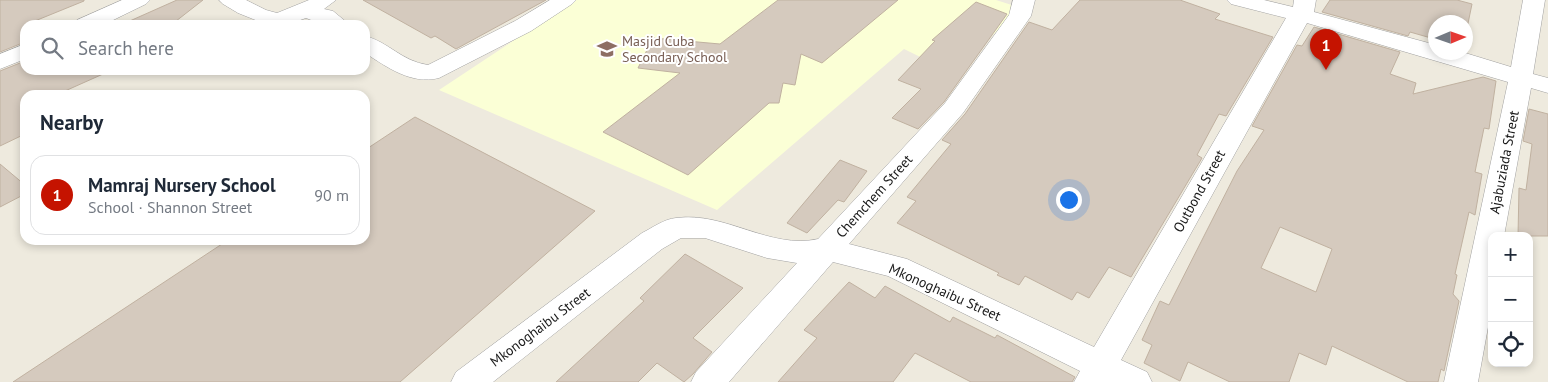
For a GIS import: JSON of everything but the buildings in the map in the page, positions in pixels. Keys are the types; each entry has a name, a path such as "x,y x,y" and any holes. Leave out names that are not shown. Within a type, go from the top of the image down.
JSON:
{"street":[{"path":"96,20 139,0"},
{"path":"230,0 266,19 281,19 304,11 325,0"},
{"path":"370,46 406,69 432,73 523,26 566,0"},
{"name":"Chemchem Street","path":"708,382 825,249 954,108 980,68 1020,16 1024,0"},
{"path":"1238,0 1303,8 1428,49"},
{"name":"Ajabuziada Street","path":"1461,382 1521,77 1534,0"},
{"name":"Outbond Street","path":"1096,373 1303,8"},
{"path":"304,11 325,16 331,20"},
{"path":"0,62 20,53"},
{"path":"1463,60 1548,86"},
{"name":"Mkonoghaibu Street","path":"468,382 652,241 676,228 705,228 767,247 807,253 825,249 896,267 1096,373 1135,382"}],"shaded area":[{"path":"575,0 996,0 1021,8 953,73 904,49 717,210 439,90"}],"place":[{"name":"Masjid Cuba Secondary School","path":"607,49"},
{"name":"Mamraj Nursery School","path":"1326,70"}]}
